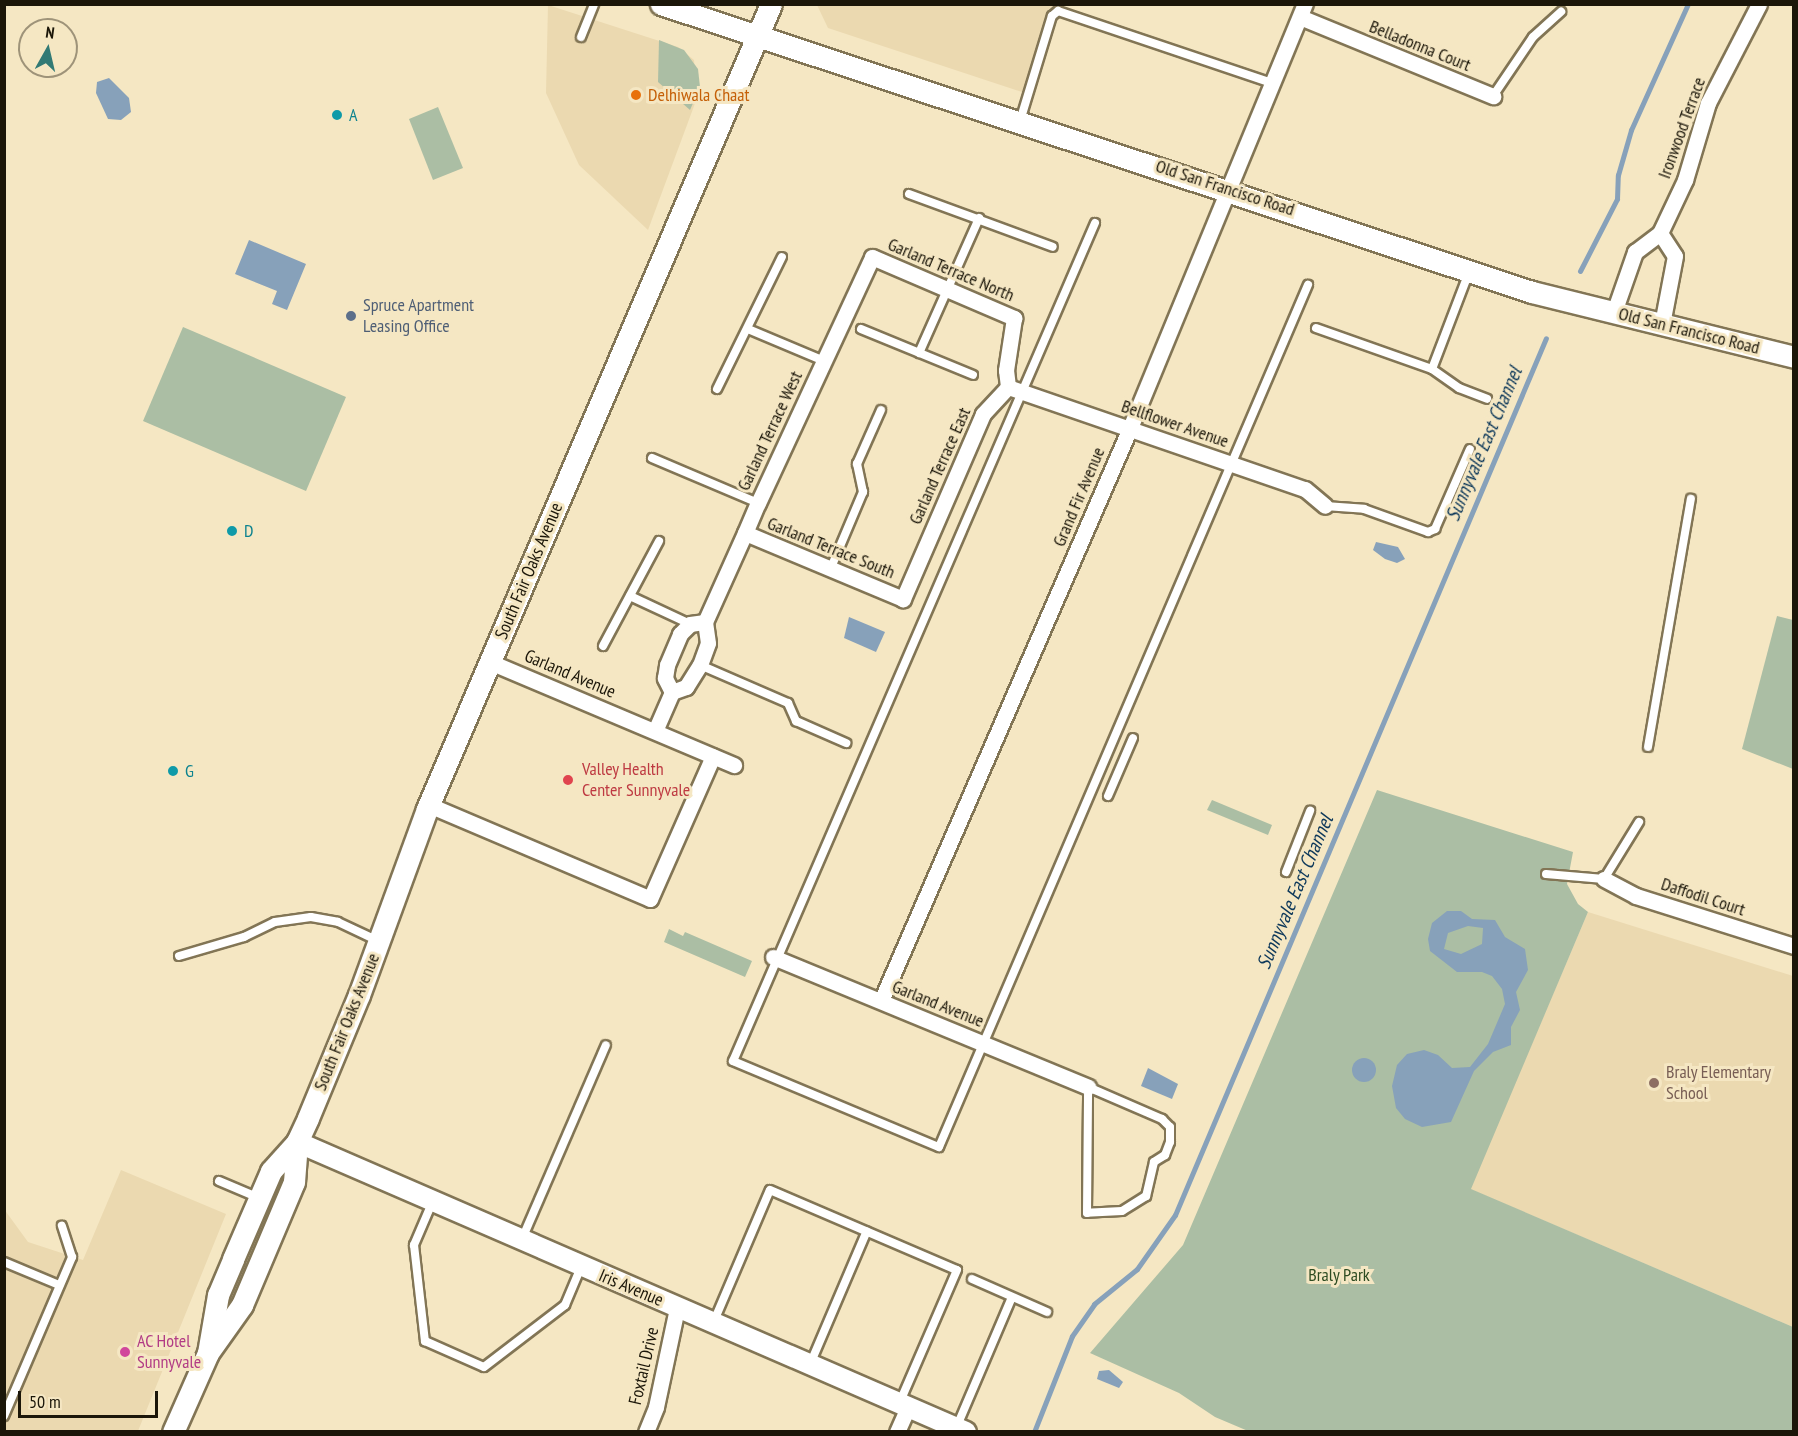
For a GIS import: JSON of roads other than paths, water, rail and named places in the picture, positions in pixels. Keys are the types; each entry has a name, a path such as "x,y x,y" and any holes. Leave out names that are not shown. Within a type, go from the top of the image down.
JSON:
{"main road":[{"name":"South Fair Oaks Avenue","path":"173,1431 208,1353 242,1305 294,1182 297,1142 378,941 429,805 771,4"},
{"name":"Old San Francisco Road","path":"662,5 1228,189 1532,292 1793,354"},
{"name":"South Fair Oaks Avenue","path":"208,1353 218,1295 271,1171 297,1142"}],"street":[{"name":"Ironwood Terrace","path":"1614,312 1635,252 1660,233 1685,180 1708,103 1759,4"},
{"name":"Grand Fir Avenue","path":"881,1001 1130,428 1302,11"},
{"name":"Belladonna Court","path":"1302,11 1493,96"},
{"path":"1660,233 1675,256 1662,324"},
{"name":"Garland Terrace North","path":"872,258 1014,318 1006,370 1016,389"},
{"name":"Garland Terrace West","path":"672,692 665,678 667,665 680,634 698,623 745,533 872,258"},
{"name":"Bellflower Avenue","path":"1016,389 1305,489 1325,506"},
{"name":"Garland Terrace East","path":"903,599 983,414 1016,389"},
{"name":"Garland Terrace South","path":"745,533 829,571 903,599"},
{"name":"Garland Terrace West","path":"655,731 672,692 686,687 700,665 708,643 698,623"},
{"name":"Garland Avenue","path":"490,662 734,765"},
{"path":"429,805 650,899 713,756"},
{"name":"Daffodil Court","path":"1604,879 1636,897 1794,946"},
{"name":"Garland Avenue","path":"776,958 1088,1087"},
{"name":"Iris Avenue","path":"297,1142 432,1203 961,1429"},
{"name":"Foxtail Drive","path":"646,1431 656,1407 678,1308"},
{"path":"897,1431 904,1405"}],"lane":[{"path":"581,37 594,4"},
{"path":"1019,122 1052,16 1058,11 1272,83"},
{"path":"1493,96 1533,37 1561,12"},
{"path":"909,194 1053,247"},
{"path":"919,353 979,218"},
{"path":"1095,223 1016,389 733,1061 939,1147 1308,285"},
{"path":"717,389 782,257"},
{"path":"1432,369 1470,271"},
{"path":"1316,328 1432,369 1459,388 1487,399"},
{"path":"747,329 824,361"},
{"path":"861,329 973,375"},
{"path":"829,571 862,492 857,464 881,410"},
{"path":"1325,506 1364,509 1428,532 1435,530 1470,449"},
{"path":"652,458 758,503"},
{"path":"1648,747 1691,499"},
{"path":"603,646 659,541"},
{"path":"630,596 698,623"},
{"path":"700,665 788,703 796,721 846,743"},
{"path":"1108,796 1133,738"},
{"path":"1286,872 1311,811"},
{"path":"1546,874 1604,879 1639,822"},
{"path":"179,956 244,937 275,922 311,917 338,922 378,941"},
{"path":"522,1241 606,1046"},
{"path":"1088,1087 1162,1119 1170,1127 1170,1142 1165,1155 1154,1162 1146,1196 1122,1211 1087,1213 1088,1087"},
{"path":"219,1181 259,1198"},
{"path":"713,1323 770,1190 957,1270 904,1405"},
{"path":"432,1203 414,1245 426,1341 484,1367 565,1305 581,1267"},
{"path":"4,1416 72,1257 62,1226"},
{"path":"810,1365 867,1232"},
{"path":"4,1262 59,1285"},
{"path":"972,1279 1047,1312"},
{"path":"961,1429 1011,1297"}],"water":[{"path":"109,78 129,98 131,112 121,120 108,119 96,93 97,82"},
{"path":"249,240 306,264 287,310 272,304 277,291 235,274"},
{"path":"1376,542 1398,547 1405,559 1397,563 1385,559 1373,550"},
{"path":"849,617 885,632 876,652 844,638"},
{"path":"1447,911 1461,911 1472,919 1495,920 1505,937 1525,949 1528,970 1516,992 1520,1010 1511,1027 1511,1045 1493,1052 1474,1071 1451,1122 1422,1127 1405,1119 1396,1108 1392,1086 1397,1065 1407,1054 1424,1050 1438,1055 1452,1068 1470,1067 1488,1044 1505,1004 1502,989 1492,976 1482,972 1457,972 1430,951 1428,939 1432,923","holes":["1468,926 1483,928 1482,944 1461,954 1444,949 1448,933"]},
{"path":"1364,1058 1372,1062 1376,1070 1372,1078 1364,1082 1356,1078 1352,1070 1356,1062"},
{"path":"1148,1068 1178,1084 1172,1099 1141,1086"},
{"path":"1109,1370 1123,1382 1119,1388 1097,1379 1099,1371"}],"waterway":[{"name":"Sunnyvale East Channel","path":"1580,271 1617,199 1618,175 1631,130 1688,4"},
{"name":"Sunnyvale East Channel","path":"1034,1432 1072,1336 1094,1304 1137,1269 1175,1215 1546,338"}],"place":[{"name":"Delhiwala Chaat","path":"636,95"},
{"name":"A","path":"337,115"},
{"name":"Spruce Apartment Leasing Office","path":"351,316"},
{"name":"D","path":"232,531"},
{"name":"G","path":"173,771"},
{"name":"Valley Health Center Sunnyvale","path":"568,780"},
{"name":"Braly Elementary School","path":"1654,1083"},
{"name":"AC Hotel Sunnyvale","path":"125,1352"}],"park label":[{"name":"Braly Park","path":"1339,1275"}]}
